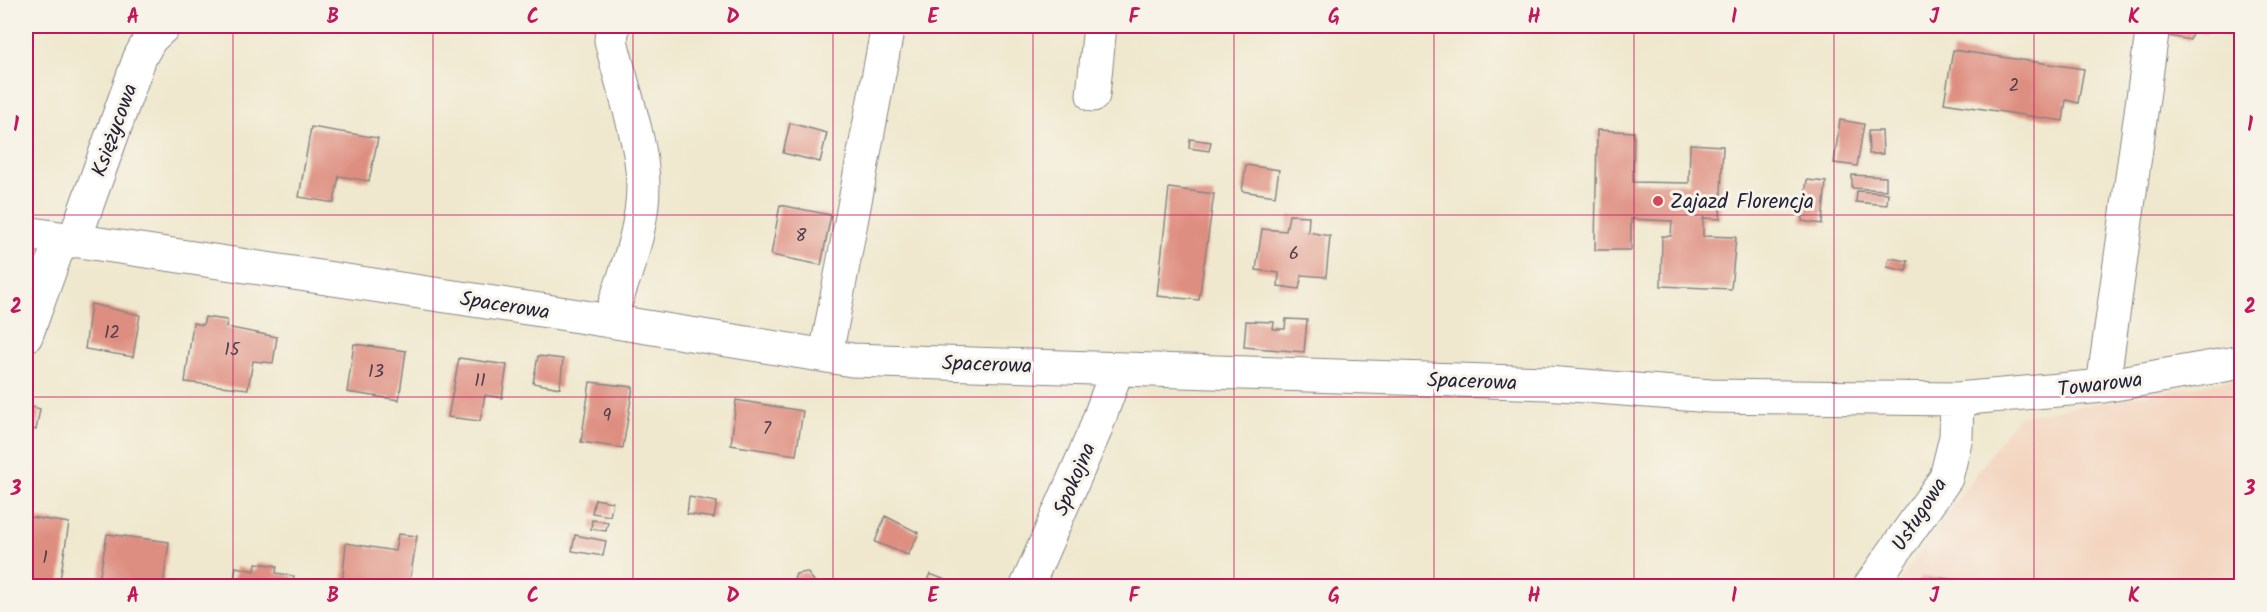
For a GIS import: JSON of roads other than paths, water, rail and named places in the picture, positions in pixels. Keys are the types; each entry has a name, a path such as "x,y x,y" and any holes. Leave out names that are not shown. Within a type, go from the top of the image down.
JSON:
{"street":[{"name":"Księżycowa","path":"26,336 68,240 140,57 150,39 164,26"},
{"path":"609,321 634,247 643,204 642,169 611,40 613,26"},
{"path":"825,355 888,26"},
{"path":"1093,95 1100,26"},
{"path":"2103,386 2153,26"},
{"name":"Spacerowa","path":"26,233 852,360 1547,384 1711,396 1957,399"},
{"name":"Towarowa","path":"1957,399 2103,386 2241,362"},
{"name":"Spokojna","path":"1027,586 1094,432 1116,369"},
{"name":"Usługowa","path":"1870,586 1946,478 1956,437 1957,399"}],"place":[{"name":"Zajazd Florencja","path":"1658,201"}]}
